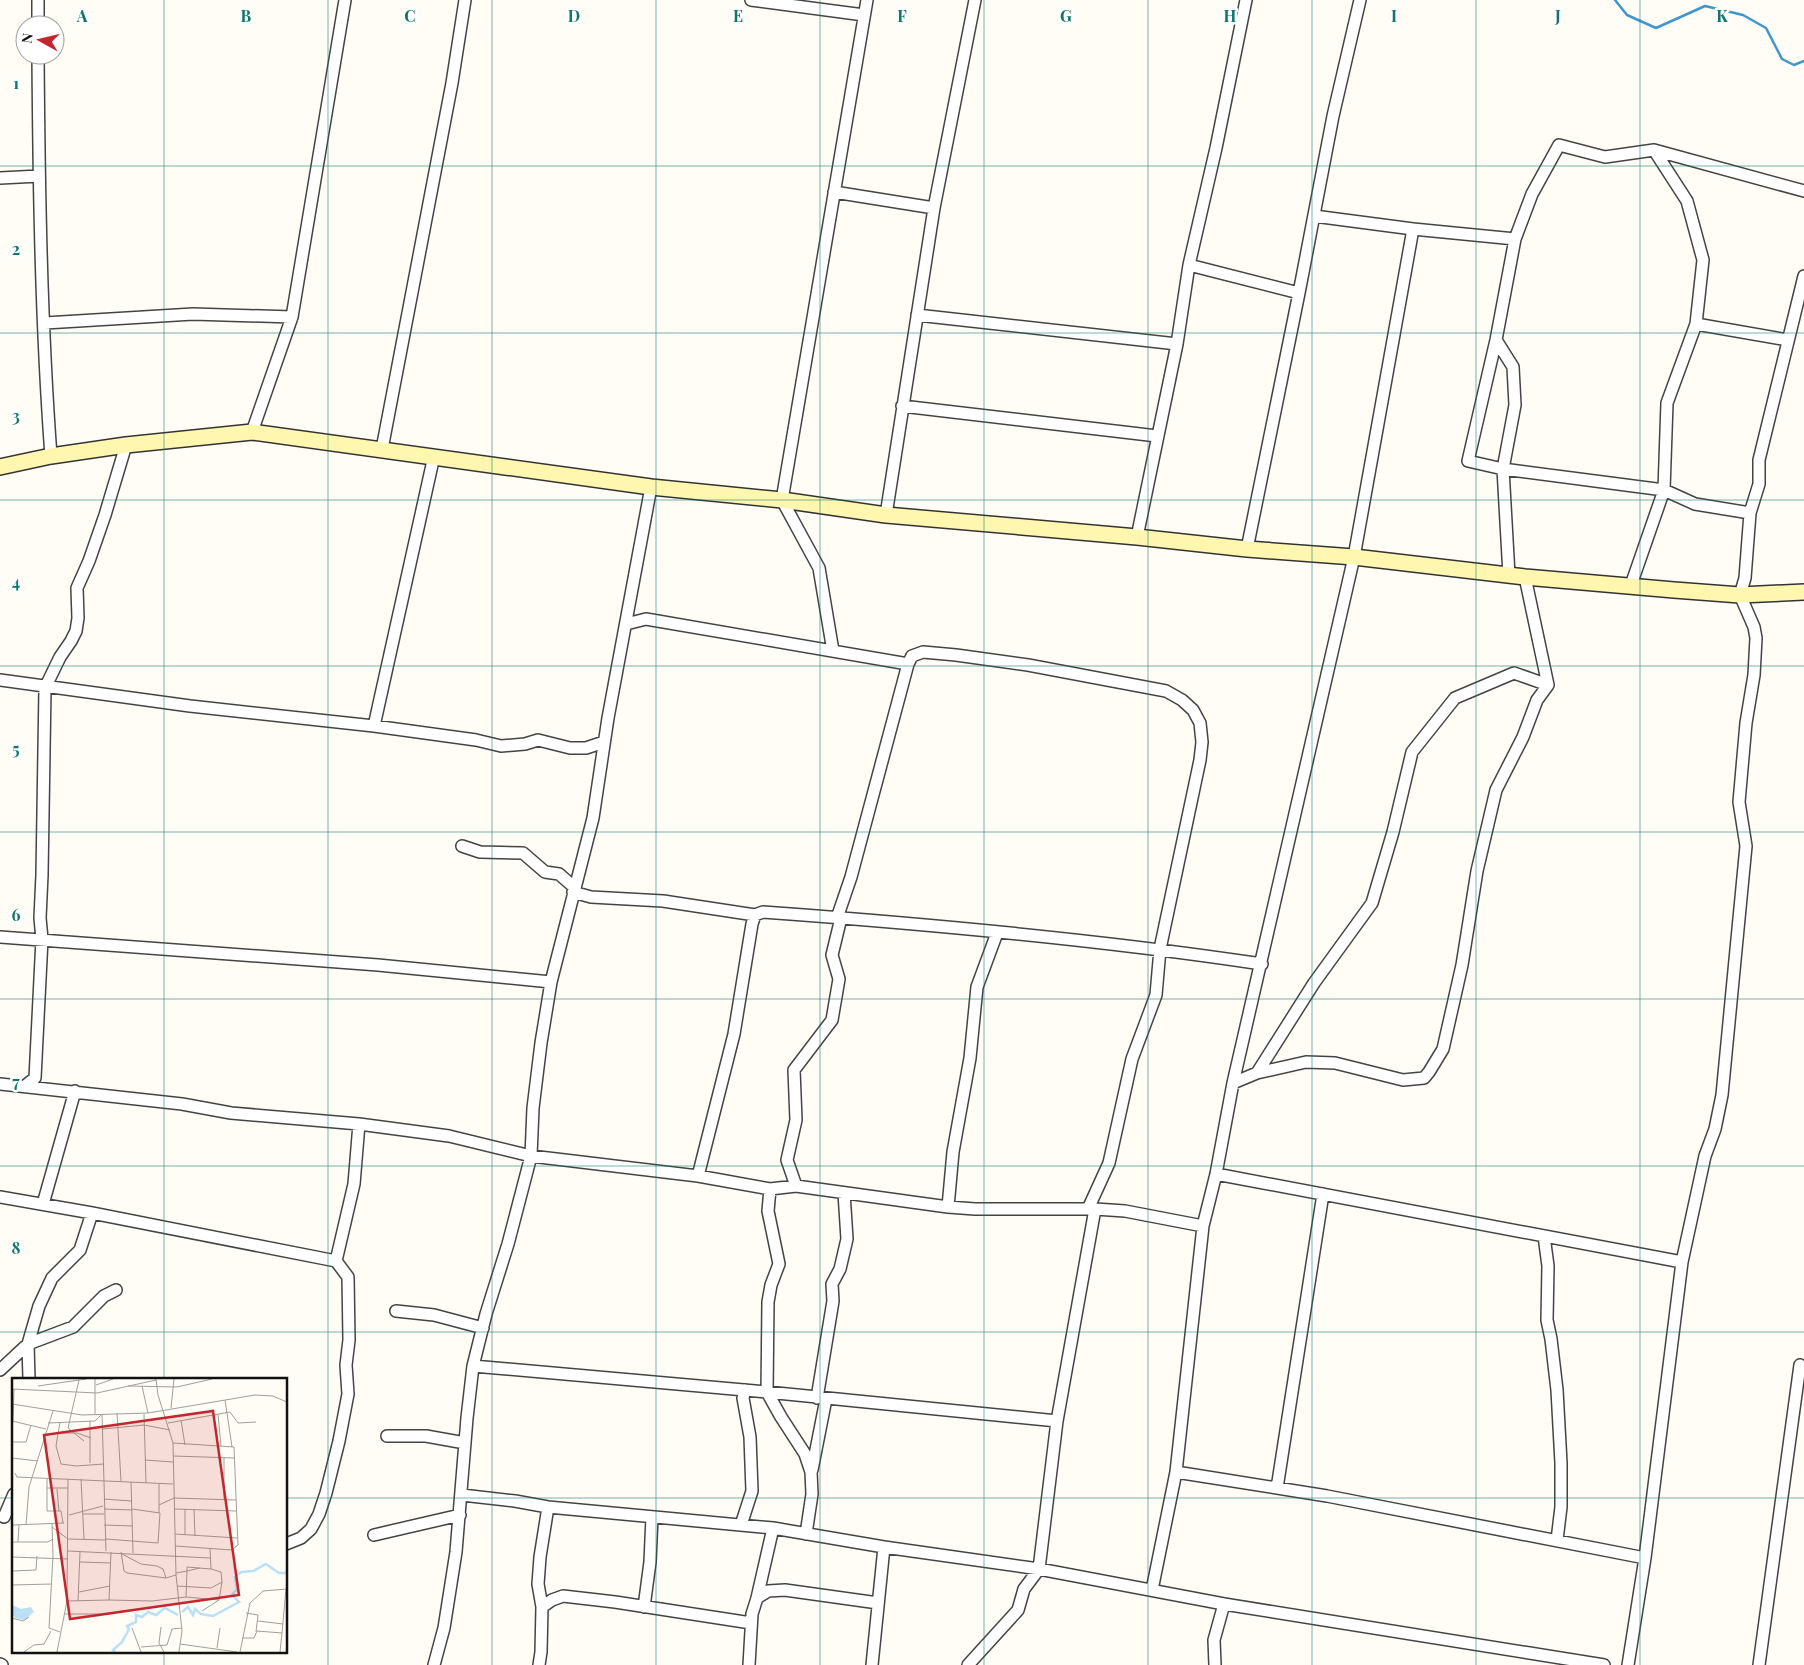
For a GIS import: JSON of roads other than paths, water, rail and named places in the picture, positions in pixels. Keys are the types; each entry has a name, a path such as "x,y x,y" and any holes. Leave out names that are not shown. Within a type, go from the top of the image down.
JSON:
{"street":[{"path":"38,0 38,15"},
{"path":"252,432 292,317 345,0"},
{"path":"382,449 452,83 465,0"},
{"path":"751,0 864,15"},
{"path":"833,651 819,568 782,500 867,0"},
{"path":"886,515 934,208 976,0"},
{"path":"1137,537 1177,344 1190,265 1246,0"},
{"path":"1246,549 1300,293 1334,116 1360,0"},
{"path":"38,65 39,176 47,402 51,456"},
{"path":"1750,513 1695,504 1664,490 1503,469 1468,460 1496,340 1515,239 1532,194 1559,145 1605,157 1654,150 1804,191"},
{"path":"1631,585 1664,490 1667,404 1696,324 1703,260 1687,201 1654,150"},
{"path":"0,178 39,176"},
{"path":"834,192 934,208"},
{"path":"1314,216 1413,229 1515,239"},
{"path":"1152,1590 1176,1472 1203,1226 1216,1174 1233,1083 1262,964 1354,557 1413,229"},
{"path":"1190,265 1300,293"},
{"path":"1628,1665 1645,1558 1682,1262 1704,1156 1715,1129 1722,1095 1746,846 1739,802 1746,723 1754,675 1756,638 1754,627 1740,594 1745,578 1750,513 1759,484 1759,460 1804,276"},
{"path":"45,323 193,314 292,317"},
{"path":"917,315 1177,344"},
{"path":"1696,324 1788,340"},
{"path":"1496,340 1513,368 1515,405 1503,469 1509,575"},
{"path":"902,406 1157,436"},
{"path":"0,467 51,456 126,445 252,432 652,487 782,500 886,515 1137,537 1246,549 1354,557 1509,575 1740,594 1804,592"},
{"path":"25,1086 34,1078 36,1066 42,939 40,918 45,688 60,657 76,631 78,618 77,588 89,561 105,515 126,445"},
{"path":"374,726 434,456"},
{"path":"434,1665 444,1628 456,1552 473,1366 531,1156 533,1108 550,982 593,818 604,742 652,487"},
{"path":"1233,1083 1257,1073 1306,1062 1334,1063 1403,1080 1424,1078 1443,1049 1462,965 1477,871 1496,790 1523,737 1537,700 1548,685 1525,576"},
{"path":"626,624 646,620 908,664"},
{"path":"796,1186 788,1160 796,1120 794,1070 832,1020 839,979 832,955 839,918 908,664 912,656 923,652 1028,665 1166,691 1182,700 1193,710 1200,724 1202,742 1200,760 1160,949 1156,995 1132,1059 1109,1163 1091,1209 1057,1421 1039,1569 1024,1589 1018,1610 968,1665"},
{"path":"1257,1073 1314,983 1372,903 1393,832 1412,752 1455,698 1514,673 1548,685"},
{"path":"0,680 45,688 374,726 476,740 502,746 525,744 538,740 570,748 586,748 604,742"},
{"path":"462,846 480,852 523,853 545,872 558,874 574,890 591,897 664,901 755,915 763,912 839,918 1160,949 1262,964"},
{"path":"698,1176 734,1034 755,915"},
{"path":"948,1207 952,1152 970,1058 977,987 997,933"},
{"path":"0,937 378,965 550,982"},
{"path":"0,1084 182,1104 231,1113 359,1124 449,1136 531,1156 698,1176 770,1189 796,1186 844,1194 975,1209 1091,1209 1125,1212 1203,1226"},
{"path":"43,1204 76,1091"},
{"path":"336,1261 354,1184 359,1124"},
{"path":"1216,1174 1682,1262"},
{"path":"770,1189 768,1211 779,1264 771,1285 768,1302 768,1392 781,1417 805,1454 811,1472"},
{"path":"806,1534 812,1494 811,1472 833,1301 832,1284 840,1270 847,1239 844,1194"},
{"path":"1278,1488 1323,1194"},
{"path":"0,1197 336,1261 348,1277 349,1340 346,1365 348,1394 337,1450 319,1514 311,1529 301,1538 288,1543"},
{"path":"29,1378 28,1344 39,1306 52,1278 80,1250 92,1213"},
{"path":"1544,1236 1548,1266 1547,1320 1557,1390 1561,1463 1561,1507 1556,1540"},
{"path":"0,1370 28,1344 73,1327 104,1296 116,1290"},
{"path":"396,1311 434,1315 483,1328"},
{"path":"1759,1665 1800,1365"},
{"path":"473,1366 768,1392 821,1399 1057,1421"},
{"path":"742,1525 752,1492 750,1438 743,1398 745,1390"},
{"path":"387,1436 426,1436 465,1443"},
{"path":"1176,1472 1327,1496 1645,1558"},
{"path":"462,1495 548,1507 773,1528 884,1548 1039,1569 1224,1604 1604,1665"},
{"path":"6,1518 12,1500"},
{"path":"539,1665 542,1607 538,1584 539,1566 548,1507"},
{"path":"374,1534 460,1515"},
{"path":"644,1607 650,1562 652,1517"},
{"path":"749,1665 752,1614 773,1528"},
{"path":"872,1665 884,1548"},
{"path":"757,1598 768,1591 785,1590 878,1603"},
{"path":"542,1607 552,1600 563,1596 751,1623"},
{"path":"1214,1665 1214,1640 1224,1604"}],"waterway":[{"path":"1615,0 1627,15 1656,28 1705,6 1743,15 1766,28 1782,59 1794,65 1804,61"}]}
